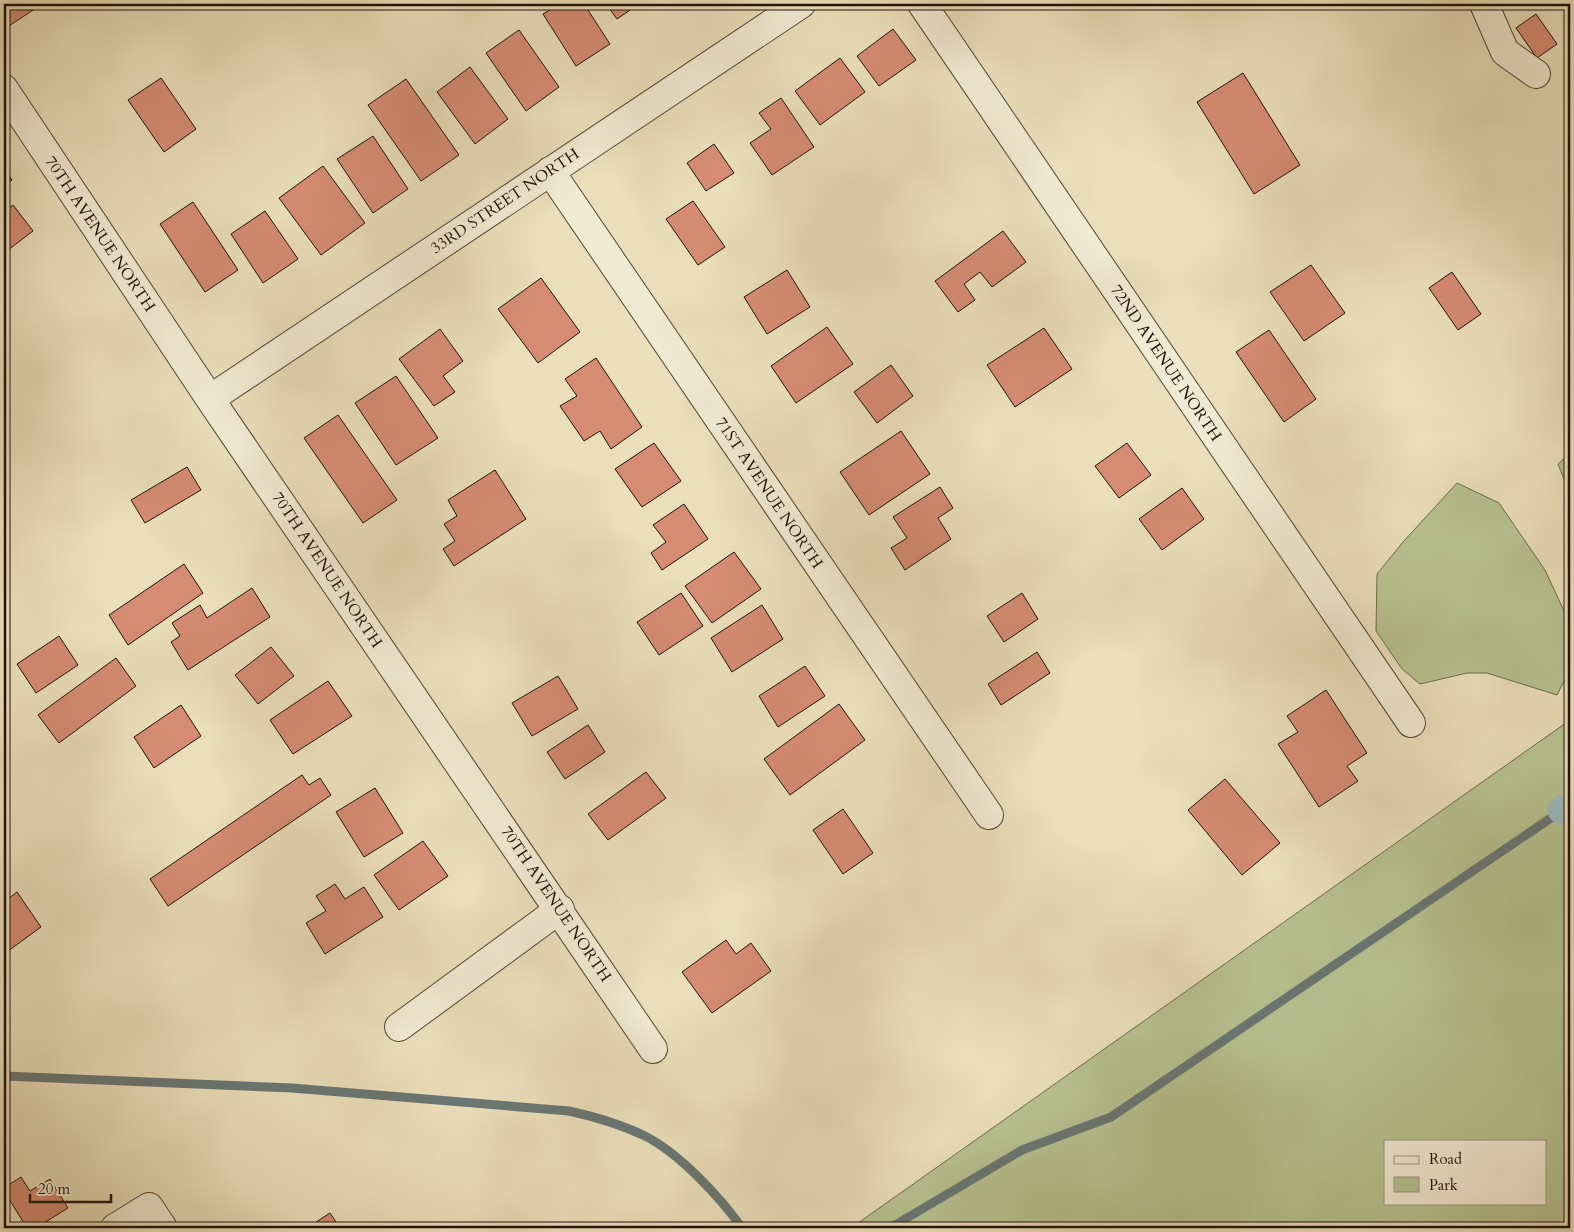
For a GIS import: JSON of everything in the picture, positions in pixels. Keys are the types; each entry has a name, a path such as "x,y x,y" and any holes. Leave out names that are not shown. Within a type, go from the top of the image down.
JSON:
{"street":[{"name":"33RD STREET NORTH","path":"210,399 801,4"},
{"name":"72ND AVENUE NORTH","path":"922,4 1411,723"},
{"path":"1484,4 1505,52 1536,74"},
{"name":"70TH AVENUE NORTH","path":"4,89 210,399 560,909 653,1048"},
{"name":"71ST AVENUE NORTH","path":"550,171 989,815"},
{"path":"399,1028 560,909"},
{"path":"115,1228 156,1218"}],"green space":[{"path":"1570,453 1570,494 1558,464"},
{"path":"1457,483 1499,503 1545,570 1570,624 1568,673 1557,695 1487,673 1467,673 1420,684 1402,669 1376,631 1377,574 1403,542"},
{"path":"1570,720 1570,1228 851,1228"}],"building":[{"path":"4,4 42,4 6,28 4,24"},
{"path":"560,4 584,4 610,44 576,66 543,14"},
{"path":"606,4 639,4 617,19"},
{"path":"1536,14 1557,44 1537,58 1516,28"},
{"path":"893,29 916,60 879,86 857,56"},
{"path":"519,30 559,87 526,111 486,53"},
{"path":"840,58 865,92 820,125 795,91"},
{"path":"470,67 508,119 475,144 437,92"},
{"path":"1243,73 1300,165 1254,194 1197,102"},
{"path":"161,78 196,129 164,152 128,100"},
{"path":"406,79 459,155 421,181 368,105"},
{"path":"781,98 814,147 772,175 750,143 771,129 759,113"},
{"path":"373,136 408,189 373,213 337,159"},
{"path":"714,144 734,173 706,191 687,163"},
{"path":"323,166 365,223 321,255 279,198"},
{"path":"4,168 12,180 4,186"},
{"path":"693,201 725,247 698,265 666,219"},
{"path":"193,202 238,270 205,292 160,224"},
{"path":"13,205 33,231 4,253 4,212"},
{"path":"265,211 298,259 263,283 231,234"},
{"path":"1003,231 1026,262 992,287 980,272 964,284 975,300 958,312 935,281"},
{"path":"1311,265 1345,313 1304,341 1270,292"},
{"path":"787,270 810,307 767,334 744,297"},
{"path":"1452,272 1481,314 1458,330 1429,288"},
{"path":"541,278 580,332 538,363 498,309"},
{"path":"827,327 853,364 796,403 771,366"},
{"path":"1044,328 1072,369 1015,407 987,365"},
{"path":"440,329 463,361 443,376 455,392 434,406 399,359"},
{"path":"1269,330 1316,399 1284,422 1236,352"},
{"path":"596,358 642,427 611,449 600,431 584,441 560,406 577,396 565,379"},
{"path":"891,365 913,396 877,423 854,392"},
{"path":"396,376 438,438 396,465 355,403"},
{"path":"338,415 397,500 363,523 304,438"},
{"path":"901,431 930,474 869,515 840,472"},
{"path":"654,443 681,481 642,507 615,469"},
{"path":"1127,443 1151,475 1119,498 1095,466"},
{"path":"187,467 201,490 145,523 131,500"},
{"path":"495,470 526,519 454,566 443,549 455,541 444,524 457,516 448,500"},
{"path":"940,487 953,508 938,518 951,539 905,570 891,548 907,538 893,517"},
{"path":"1182,488 1204,519 1162,550 1139,519"},
{"path":"684,504 708,539 662,570 651,553 666,542 653,525"},
{"path":"734,552 761,589 712,623 685,586"},
{"path":"184,564 203,593 128,645 109,615"},
{"path":"252,588 270,617 188,670 171,642 180,636 172,623 200,605 207,618"},
{"path":"681,593 703,626 659,655 637,622"},
{"path":"1022,593 1038,619 1004,642 987,616"},
{"path":"762,605 783,639 732,672 711,638"},
{"path":"59,636 78,665 36,693 17,664"},
{"path":"271,647 294,676 258,704 235,675"},
{"path":"1037,652 1050,673 1001,705 988,684"},
{"path":"116,658 136,686 59,743 38,715"},
{"path":"805,666 825,696 778,727 759,696"},
{"path":"558,676 578,709 532,736 512,703"},
{"path":"328,681 352,716 293,754 270,720"},
{"path":"1326,690 1367,753 1347,766 1358,781 1319,807 1278,744 1298,732 1287,716"},
{"path":"839,704 865,740 790,795 764,759"},
{"path":"181,705 201,736 154,768 134,737"},
{"path":"588,725 605,752 565,779 547,752"},
{"path":"646,772 666,798 608,840 588,814"},
{"path":"302,775 309,785 320,778 331,795 168,906 150,879"},
{"path":"1225,779 1280,843 1242,875 1188,810"},
{"path":"375,788 403,833 364,857 336,812"},
{"path":"843,809 873,853 843,874 813,830"},
{"path":"423,841 448,876 399,910 374,875"},
{"path":"335,884 345,899 364,887 383,917 325,954 306,923 326,911 316,896"},
{"path":"17,892 41,927 4,954 4,902"},
{"path":"726,940 736,954 751,943 771,971 712,1013 682,972"},
{"path":"21,1177 30,1191 50,1179 68,1208 36,1228 27,1228 4,1191 4,1188"},
{"path":"330,1213 340,1228 307,1228"}],"waterway":[{"path":"890,1228 1022,1150 1111,1117 1570,805"},
{"path":"1562,810 1570,812"},
{"path":"4,1076 292,1088 569,1111 617,1124 658,1144 685,1164 711,1190 742,1228"}]}
